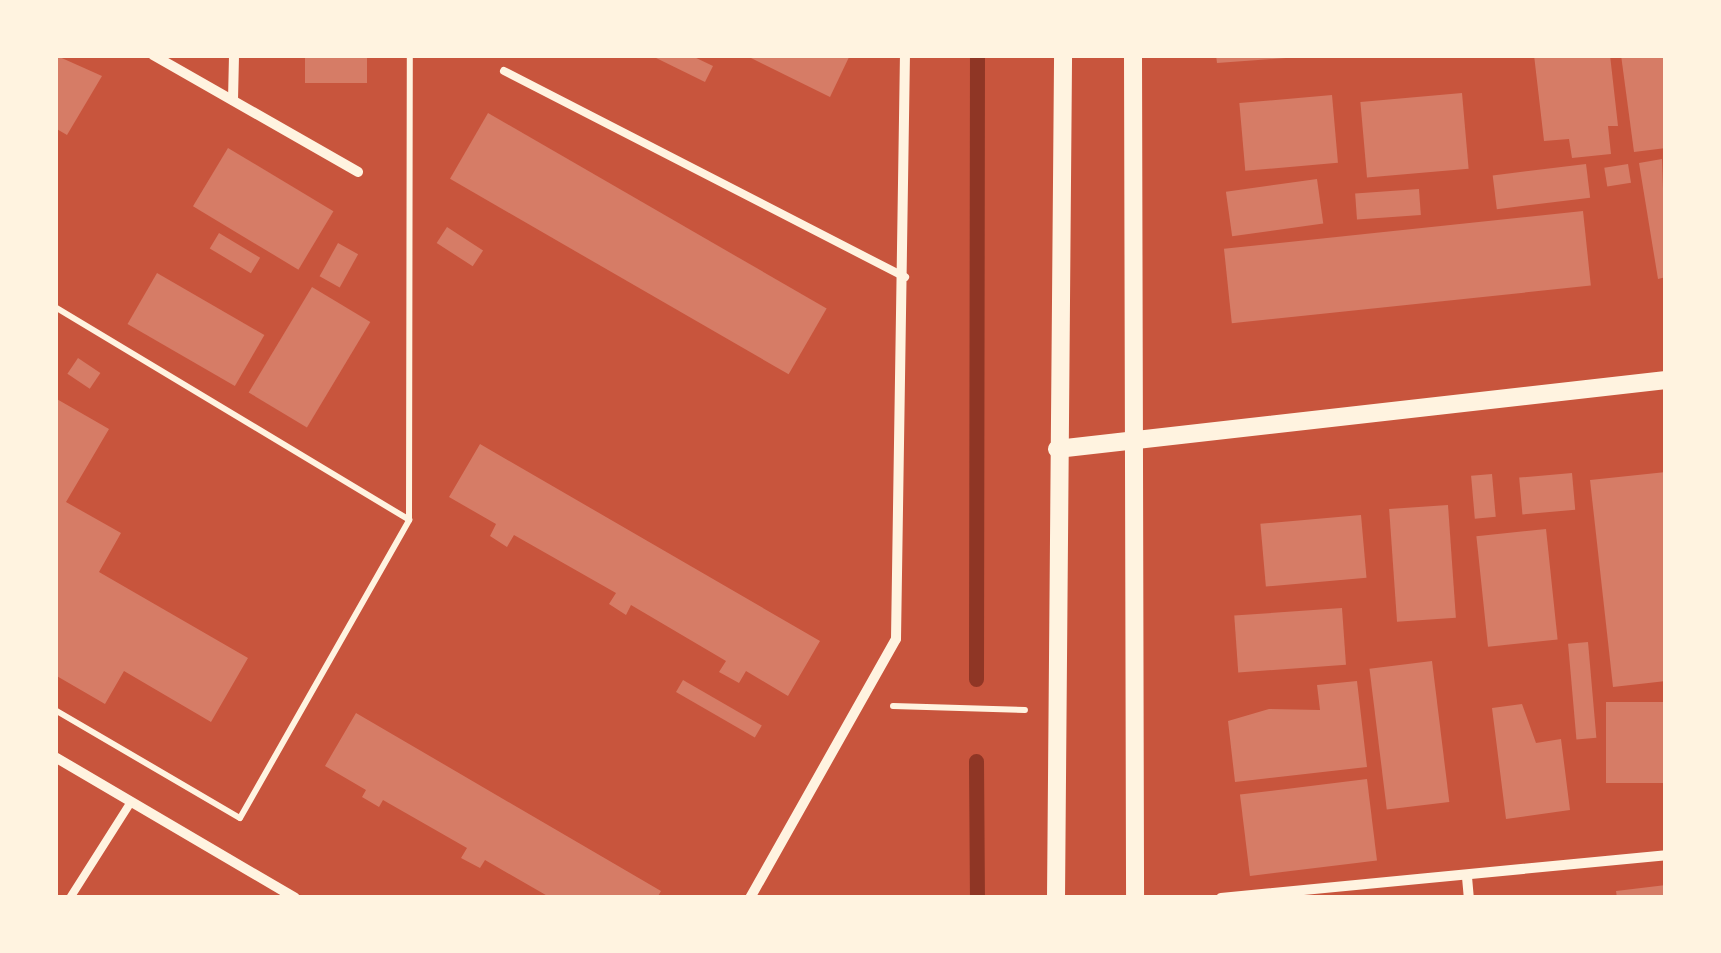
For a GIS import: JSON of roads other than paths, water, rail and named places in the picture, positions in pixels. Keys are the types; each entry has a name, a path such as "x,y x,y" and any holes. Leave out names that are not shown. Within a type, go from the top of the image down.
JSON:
{"street":[{"path":"154,55 358,172"},
{"path":"233,100 234,55"},
{"path":"750,898 866,705 896,638 905,277 905,55"},
{"path":"1056,898 1063,55"},
{"path":"1134,55 1136,898"},
{"path":"1057,449 1666,380"},
{"path":"55,757 294,898"},
{"path":"1221,898 1467,877 1666,854"},
{"path":"1467,877 1469,898"}],"lane":[{"path":"504,71 905,277"},
{"path":"70,898 131,802"}],"waterway":[{"path":"976,679 977,55"},
{"path":"976,761 977,898"}]}
